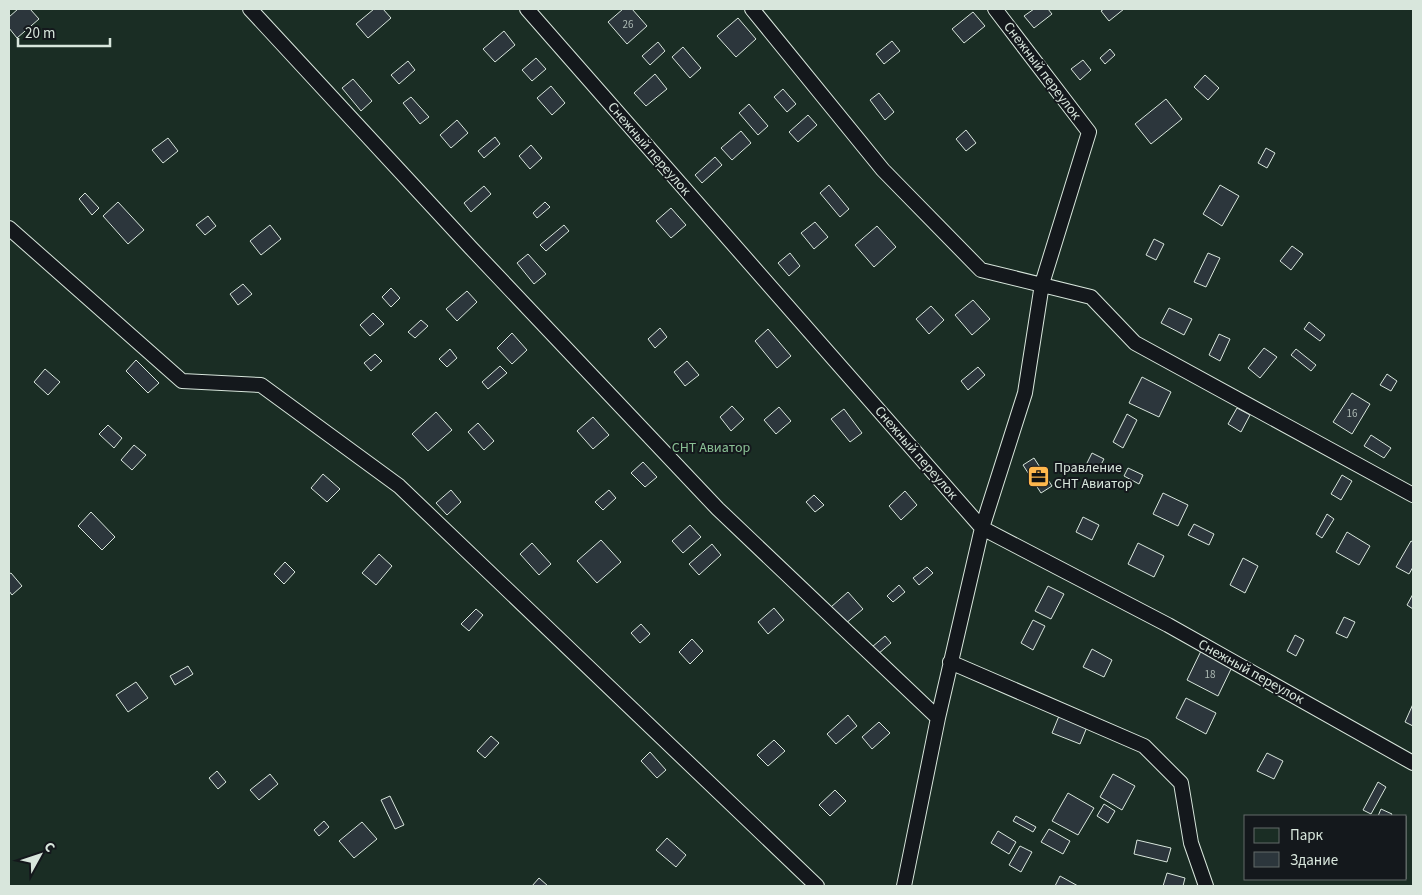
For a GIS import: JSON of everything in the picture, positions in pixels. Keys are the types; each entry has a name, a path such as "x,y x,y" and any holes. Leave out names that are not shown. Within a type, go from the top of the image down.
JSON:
{"lane":[{"path":"250,9 471,248 718,509 938,718"},
{"name":"Снежный переулок","path":"526,9 982,528 1168,625 1413,763"},
{"path":"752,9 884,170 981,270 1091,297 1135,344 1413,495"},
{"name":"Снежный переулок","path":"995,9 1089,132 1042,284"},
{"path":"9,228 182,380 261,384 399,486 817,886"},
{"path":"904,886 950,662 982,528 1025,393 1042,284"},
{"path":"950,662 1144,746 1181,783 1191,843 1206,886"}],"green space":[{"name":"СНТ Авиатор","path":"9,9 1413,9 1413,886 9,886"}],"building":[{"path":"18,9 30,9 39,19 17,38 9,28 9,17"},
{"path":"374,9 383,9 391,18 368,38 356,24"},
{"path":"623,9 632,9 647,26 627,44 608,22"},
{"path":"1034,9 1048,9 1052,14 1034,28 1024,16"},
{"path":"1104,9 1124,9 1109,21 1101,11"},
{"path":"973,12 985,26 964,43 952,29"},
{"path":"738,18 756,39 736,57 717,36"},
{"path":"504,31 515,45 495,62 483,49"},
{"path":"892,41 900,51 884,64 876,54"},
{"path":"658,42 665,51 650,65 642,56"},
{"path":"683,47 701,68 690,78 672,57"},
{"path":"1110,49 1115,55 1105,64 1100,58"},
{"path":"536,58 546,69 532,81 522,70"},
{"path":"1083,60 1091,70 1080,80 1071,69"},
{"path":"408,61 415,70 399,84 391,75"},
{"path":"655,74 667,89 646,106 634,93"},
{"path":"1205,75 1219,88 1208,100 1194,87"},
{"path":"353,79 372,101 361,111 342,88"},
{"path":"551,86 565,103 552,115 537,98"},
{"path":"783,89 796,104 787,112 774,97"},
{"path":"879,93 894,112 885,120 870,100"},
{"path":"411,97 429,117 420,124 403,103"},
{"path":"1166,99 1182,119 1151,144 1135,124"},
{"path":"749,104 768,126 758,135 739,113"},
{"path":"808,115 817,125 798,142 789,132"},
{"path":"457,120 468,133 451,148 440,135"},
{"path":"966,130 976,143 966,151 956,139"},
{"path":"741,131 751,143 732,160 721,148"},
{"path":"495,137 500,144 484,158 478,151"},
{"path":"168,138 178,151 163,163 152,150"},
{"path":"531,145 542,158 530,169 519,156"},
{"path":"1266,148 1275,153 1267,168 1258,163"},
{"path":"715,157 722,165 702,183 695,175"},
{"path":"829,185 849,209 840,217 820,193"},
{"path":"1220,185 1239,196 1222,226 1203,214"},
{"path":"484,186 491,194 471,212 464,203"},
{"path":"85,193 99,208 92,215 79,199"},
{"path":"118,202 144,230 128,244 103,216"},
{"path":"545,202 550,207 537,218 533,213"},
{"path":"671,208 686,225 671,238 656,221"},
{"path":"208,216 216,226 205,235 196,225"},
{"path":"815,222 828,237 814,249 801,233"},
{"path":"270,225 281,239 261,255 250,241"},
{"path":"564,225 569,231 546,251 540,245"},
{"path":"877,226 896,247 874,267 855,245"},
{"path":"1154,239 1164,244 1156,260 1146,255"},
{"path":"1292,246 1303,254 1291,270 1280,261"},
{"path":"790,253 800,266 789,276 778,263"},
{"path":"1208,253 1220,258 1206,287 1194,282"},
{"path":"528,254 546,274 534,284 517,263"},
{"path":"243,284 252,294 238,305 230,294"},
{"path":"391,288 400,298 391,307 382,297"},
{"path":"467,291 477,302 457,321 446,309"},
{"path":"973,300 990,319 972,335 955,315"},
{"path":"931,306 944,320 929,334 916,319"},
{"path":"1169,308 1192,319 1184,335 1161,323"},
{"path":"373,313 384,324 370,336 360,325"},
{"path":"421,320 428,326 415,338 408,332"},
{"path":"1309,322 1325,335 1320,341 1304,329"},
{"path":"660,328 667,337 655,348 648,339"},
{"path":"768,329 791,356 777,368 755,341"},
{"path":"512,333 527,350 512,364 497,348"},
{"path":"1219,334 1230,339 1220,361 1209,355"},
{"path":"1264,348 1277,357 1260,378 1248,368"},
{"path":"450,349 457,358 447,367 439,359"},
{"path":"1296,349 1316,365 1311,371 1291,355"},
{"path":"375,354 382,361 371,371 364,363"},
{"path":"136,360 159,383 148,393 126,371"},
{"path":"687,361 699,375 685,386 674,372"},
{"path":"500,366 507,373 488,389 482,382"},
{"path":"978,367 985,375 968,390 961,381"},
{"path":"45,369 60,382 48,395 34,382"},
{"path":"1387,374 1397,381 1391,391 1380,385"},
{"path":"1142,377 1171,392 1159,417 1129,403"},
{"path":"1352,393 1370,404 1352,434 1333,422"},
{"path":"732,406 744,419 731,431 720,417"},
{"path":"779,407 791,421 776,434 764,420"},
{"path":"1237,408 1250,415 1241,432 1228,424"},
{"path":"844,409 862,433 850,442 831,419"},
{"path":"436,412 452,430 428,451 412,434"},
{"path":"1127,414 1137,420 1123,448 1113,442"},
{"path":"593,417 609,435 593,449 577,431"},
{"path":"478,423 494,441 484,450 468,432"},
{"path":"108,425 122,438 114,448 99,434"},
{"path":"1371,435 1391,448 1384,458 1364,446"},
{"path":"134,445 146,455 132,470 121,460"},
{"path":"1092,453 1104,459 1097,472 1085,467"},
{"path":"1034,458 1052,486 1041,493 1023,465"},
{"path":"643,462 657,477 645,487 631,473"},
{"path":"1128,468 1143,475 1139,484 1124,476"},
{"path":"323,474 340,489 327,502 311,488"},
{"path":"1342,475 1352,481 1341,500 1331,494"},
{"path":"451,490 461,502 447,515 436,503"},
{"path":"609,490 616,498 603,510 595,502"},
{"path":"905,491 917,505 901,520 889,506"},
{"path":"1163,493 1188,505 1178,526 1153,514"},
{"path":"814,495 824,505 815,512 806,502"},
{"path":"91,512 115,537 102,550 78,526"},
{"path":"1327,514 1334,519 1322,538 1316,534"},
{"path":"1083,517 1099,525 1092,540 1076,532"},
{"path":"1194,524 1214,534 1209,545 1188,535"},
{"path":"690,525 701,537 683,553 672,541"},
{"path":"1347,532 1370,546 1359,565 1336,552"},
{"path":"601,540 621,562 597,583 577,561"},
{"path":"1411,541 1413,542 1413,567 1409,574 1396,567"},
{"path":"532,543 551,564 539,575 520,554"},
{"path":"1138,543 1164,556 1154,577 1128,564"},
{"path":"712,544 721,555 699,575 689,564"},
{"path":"379,554 392,566 376,585 362,573"},
{"path":"1243,558 1258,566 1245,593 1230,585"},
{"path":"285,562 295,572 284,584 274,574"},
{"path":"927,567 933,573 919,585 913,578"},
{"path":"11,573 22,586 12,595 9,591 9,574"},
{"path":"899,585 905,592 893,602 887,596"},
{"path":"1048,586 1064,594 1051,619 1035,611"},
{"path":"848,592 863,609 845,624 831,607"},
{"path":"1413,594 1413,609 1407,605"},
{"path":"774,608 784,620 768,634 758,622"},
{"path":"476,609 483,615 469,631 461,624"},
{"path":"1344,617 1355,622 1347,638 1336,633"},
{"path":"1033,620 1045,626 1033,650 1021,643"},
{"path":"641,624 650,634 640,643 631,633"},
{"path":"1295,635 1304,640 1296,656 1287,651"},
{"path":"885,636 891,643 878,654 872,647"},
{"path":"692,639 703,651 690,664 679,652"},
{"path":"1092,649 1112,660 1104,677 1083,667"},
{"path":"1201,651 1232,667 1218,696 1187,680"},
{"path":"188,666 193,674 175,685 170,676"},
{"path":"136,682 148,698 128,712 116,695"},
{"path":"1186,698 1216,713 1206,734 1176,718"},
{"path":"1413,704 1413,726 1405,722"},
{"path":"848,715 857,726 836,744 827,734"},
{"path":"1059,716 1087,727 1080,744 1052,733"},
{"path":"879,722 890,733 872,749 862,737"},
{"path":"491,736 499,743 485,758 477,751"},
{"path":"774,740 785,751 768,766 757,755"},
{"path":"650,752 666,770 657,778 641,761"},
{"path":"1267,753 1283,761 1274,779 1257,771"},
{"path":"217,771 226,782 218,789 209,778"},
{"path":"270,774 278,784 259,800 250,790"},
{"path":"1113,774 1135,786 1122,810 1100,797"},
{"path":"1378,782 1386,787 1371,814 1363,810"},
{"path":"835,790 846,801 830,816 819,805"},
{"path":"1068,793 1094,808 1078,835 1052,821"},
{"path":"390,796 404,825 395,829 381,800"},
{"path":"1104,804 1115,811 1108,823 1097,816"},
{"path":"1381,809 1392,814 1392,815 1378,815"},
{"path":"1016,816 1036,827 1033,832 1013,821"},
{"path":"324,821 329,827 319,836 314,830"},
{"path":"362,822 377,839 354,858 339,841"},
{"path":"1049,829 1070,841 1063,854 1041,842"},
{"path":"998,831 1016,842 1009,854 991,843"},
{"path":"667,838 686,855 676,867 656,850"},
{"path":"1137,840 1171,848 1167,862 1134,854"},
{"path":"1020,846 1032,852 1021,872 1009,865"},
{"path":"1167,873 1185,878 1183,886 1163,886"},
{"path":"1060,876 1078,886 1055,886"},
{"path":"539,878 548,886 532,886"}],"place":[{"name":"Правление СНТ Авиатор","path":"1038,476"}]}
